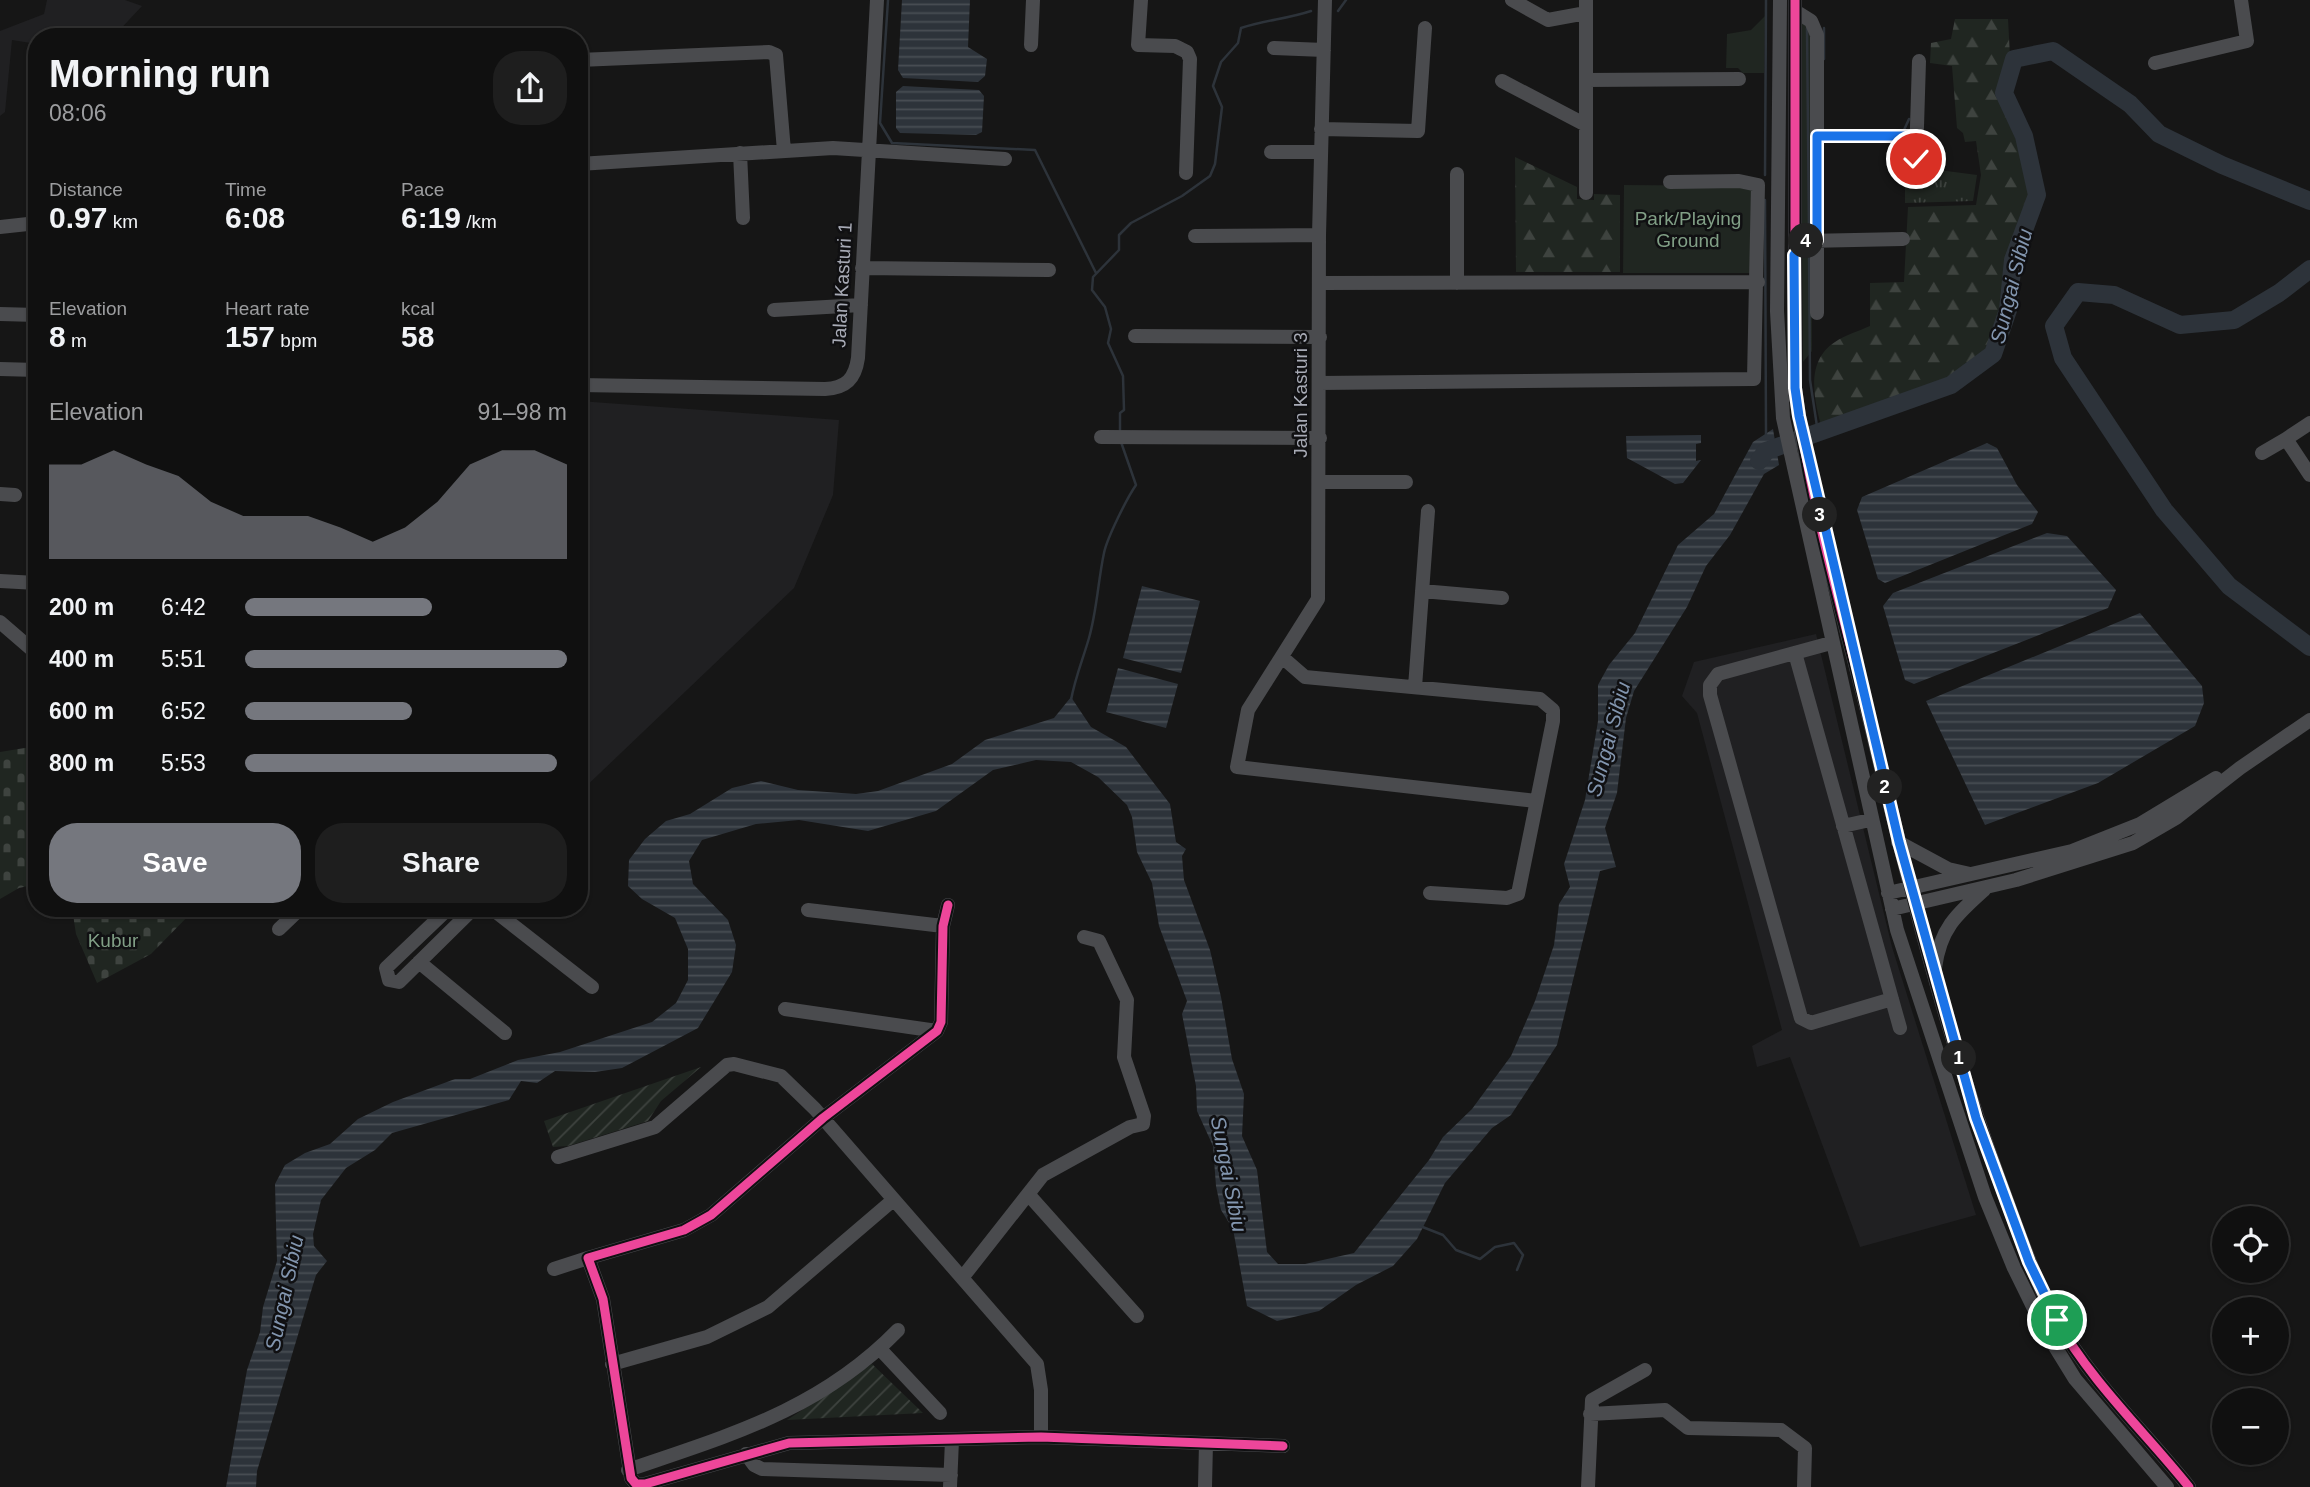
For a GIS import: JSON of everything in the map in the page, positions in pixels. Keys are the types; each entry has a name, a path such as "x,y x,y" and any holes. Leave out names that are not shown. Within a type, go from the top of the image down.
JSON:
{"street":[{"name":"Jalan Kasturi 1","path":"588,385 834,389 849,382 856,372 861,305 877,0"},
{"path":"1031,45 1033,0"},
{"path":"1141,0 1138,45 1175,46 1187,52 1190,59 1186,173"},
{"name":"Jalan Kasturi 3","path":"1325,0 1319,235 1320,482 1317,603 1248,710 1237,768 1536,801"},
{"path":"1780,0 1780,389 1934,974 1976,1118 2029,1262 2057,1320 2090,1370 2189,1487"},
{"path":"2155,63 2245,43 2248,38 2241,0"},
{"path":"1516,1 1548,20 1586,6 1586,193"},
{"path":"1795,5 1811,21 1817,35 1816,313"},
{"path":"1795,5 1795,388 1809,505 1831,643 1892,909 1933,1045 1985,1197 2014,1268 2043,1327 2076,1379 2167,1487"},
{"path":"1321,129 1418,131 1425,28"},
{"path":"1274,48 1324,50"},
{"path":"588,60 769,52 776,55 784,151"},
{"path":"1916,159 1919,61"},
{"path":"1586,80 1740,79"},
{"path":"1502,82 1586,125"},
{"path":"1817,136 1915,136"},
{"path":"588,163 833,148 1005,159"},
{"path":"1271,152 1321,152"},
{"path":"740,153 743,218"},
{"path":"1457,174 1457,283"},
{"path":"1670,182 1739,181 1758,186 1794,185"},
{"path":"1320,383 1751,380 1755,376 1758,186"},
{"path":"0,227 28,224"},
{"path":"1195,236 1319,235"},
{"path":"1794,255 1802,244 1817,240 1903,239"},
{"path":"862,268 1049,270"},
{"path":"1319,284 1758,282"},
{"path":"774,310 861,305"},
{"path":"0,314 28,316"},
{"path":"1135,336 1320,337"},
{"path":"0,369 28,370"},
{"path":"2262,453 2310,423"},
{"path":"1101,437 1320,438"},
{"path":"2286,439 2310,475"},
{"path":"1320,482 1406,482"},
{"path":"1415,687 1428,511"},
{"path":"0,581 28,583"},
{"path":"1422,591 1502,598"},
{"path":"0,622 28,646"},
{"path":"1831,643 1718,674 1710,685 1710,695 1801,1018 1811,1023 1892,999"},
{"path":"1795,653 1900,1028"},
{"path":"1282,657 1305,677 1540,699 1548,703 1553,722 1518,894 1507,898 1430,892"},
{"path":"1888,893 1913,896 1988,887 2058,869 2133,843 2176,818 2240,768 2310,720"},
{"path":"1892,909 1913,896 1972,875 2025,864 2110,837 2140,824 2216,778 2240,768"},
{"path":"1843,826 1870,820"},
{"path":"1899,842 1948,869 1972,875"},
{"path":"1934,974 1937,952 1952,917 1988,887"},
{"path":"554,1269 684,1230 711,1215 823,1118 937,1031 941,1022 943,926 948,905"},
{"path":"808,910 943,926"},
{"path":"279,929 292,917"},
{"path":"440,917 386,968 385,975 393,982 399,982 465,917"},
{"path":"503,917 593,987"},
{"path":"962,1278 1043,1175 1130,1127 1143,1124 1143,1116 1124,1057 1127,1000 1099,941 1084,937"},
{"path":"419,962 505,1033"},
{"path":"785,1009 937,1031"},
{"path":"558,1157 655,1127 727,1065 734,1064 782,1076 823,1118 892,1201 1037,1364 1041,1390 1041,1437"},
{"path":"1028,1195 1138,1316"},
{"path":"612,1364 706,1337 768,1307 892,1201"},
{"path":"588,1258 603,1299 628,1470 636,1484 645,1484 789,1443 1041,1437 1283,1446"},
{"path":"628,1470 754,1427 826,1391 880,1349 898,1330"},
{"path":"880,1349 940,1413"},
{"path":"1588,1487 1592,1400 1645,1370"},
{"path":"1590,1414 1665,1410 1688,1428 1781,1430 1805,1448 1804,1487"},
{"path":"746,1454 754,1465 762,1469 951,1481 952,1440"},
{"path":"1206,1443 1206,1487"}],"shaded area":[{"path":"47,0 125,0 142,6 121,28 28,28 28,43 12,40 5,112 0,116 0,31 44,14"},
{"path":"588,402 839,420 833,495 794,588 588,784"},
{"path":"1816,634 1892,947 1976,1215 1860,1247 1790,1057 1757,1067 1752,1046 1782,1030 1697,713 1682,696 1694,662"}],"green space":[{"path":"1765,16 1764,73 1743,73 1738,68 1726,68 1727,34 1751,30"},
{"path":"1800,17 1810,20 1812,351 1803,362"},
{"path":"1955,19 2008,19 2010,56 2001,95 2020,135 2034,194 2010,256 2003,306 1988,351 1950,378 1822,429 1814,382 1819,360 1835,342 1870,326 1870,283 1904,282 1908,207 1976,205 1981,175 1976,141 1965,142 1963,133 1957,128 1952,66 1930,63 1931,43 1951,39"},
{"path":"1515,157 1577,187 1577,199 1594,200 1594,194 1620,195 1620,272 1516,272"},
{"path":"1905,162 1919,162 1931,169 1977,175 1973,201 1905,203"},
{"name":"Park/Playing Ground","path":"1624,185 1754,186 1754,273 1623,273"},
{"path":"28,747 28,886 0,899 0,752"},
{"name":"Kubur","path":"73,917 187,917 151,954 97,983 76,934"},
{"path":"701,1067 661,1101 648,1121 568,1146 553,1147 544,1121"},
{"path":"872,1364 923,1413 787,1420"}],"water":[{"path":"902,0 970,0 968,47 987,59 985,76 978,82 903,78 898,70"},
{"path":"903,86 979,90 984,96 982,132 976,135 900,133 896,128 896,92"},
{"path":"1773,429 1779,465 1764,474 1730,535 1706,566 1687,607 1634,691 1626,718 1617,793 1605,828 1616,867 1600,871 1557,1045 1511,1115 1492,1128 1445,1183 1417,1239 1393,1266 1356,1285 1319,1311 1277,1321 1247,1306 1233,1229 1221,1210 1213,1146 1197,1111 1196,1086 1182,1014 1187,1001 1159,926 1152,883 1137,852 1132,817 1127,805 1098,777 1071,762 1036,760 993,770 936,811 868,831 799,820 756,824 702,840 689,861 693,884 728,920 736,945 732,972 698,1028 622,1068 595,1072 555,1071 537,1083 521,1081 509,1100 392,1133 375,1150 346,1168 321,1200 313,1234 314,1246 327,1261 316,1275 257,1471 256,1487 226,1487 247,1370 260,1332 263,1307 277,1261 275,1184 285,1165 305,1153 330,1144 358,1119 393,1102 455,1079 470,1079 518,1060 560,1052 652,1022 676,1003 688,980 688,949 675,918 642,899 628,886 629,860 645,839 666,821 690,814 732,788 761,781 798,790 856,794 878,791 952,764 985,740 1054,718 1071,697 1091,727 1126,747 1170,804 1176,842 1186,849 1182,856 1184,880 1210,950 1232,1059 1244,1094 1242,1136 1257,1170 1267,1252 1278,1264 1305,1264 1354,1253 1429,1160 1443,1137 1472,1109 1511,1056 1535,1001 1554,945 1559,904 1570,887 1564,864 1585,800 1598,721 1598,685 1609,665 1635,633 1678,545 1714,514 1753,442"},
{"path":"1701,435 1701,443 1696,444 1696,461 1701,460 1683,483 1675,484 1627,458 1626,436"},
{"path":"1987,443 1997,448 2017,485 2038,512 2032,524 1885,583 1878,579 1857,510 1862,497"},
{"path":"2047,533 2067,536 2116,590 2108,608 1914,684 1905,680 1883,606 1893,593"},
{"path":"1142,586 1200,601 1181,673 1123,658"},
{"path":"2140,613 2202,686 2204,703 2195,726 2098,783 1985,825 1926,701"},
{"path":"1118,668 1178,684 1166,728 1106,712"}],"waterway":[{"path":"888,0 880,123 892,143 1035,150 1096,273"},
{"path":"1338,11 1346,0"},
{"path":"1765,175 1766,0"},
{"path":"1120,430 1120,413 1124,410 1123,376 1108,343 1111,329 1105,307 1092,290 1093,277 1119,250 1119,235 1131,223 1182,196 1210,176 1215,164 1222,107 1213,86 1221,62 1238,43 1241,28 1311,11"},
{"path":"1807,28 1809,234"},
{"path":"1824,28 1824,59"},
{"name":"Sungai Sibiu","path":"1759,461 1766,451 1951,385 1993,354 2008,310 2013,260 2037,195 2024,136 2004,93 2014,59 2053,51 2130,104 2159,134 2222,165 2310,201"},
{"path":"1904,130 1909,119"},
{"path":"1765,200 1766,434"},
{"path":"1809,247 1810,380 1818,433"},
{"name":"Sungai Sibiu","path":"2310,269 2279,293 2234,320 2180,325 2114,295 2078,292 2054,326 2063,358 2164,510 2229,586 2310,647"},
{"path":"1071,700 1092,627 1106,546 1136,485 1121,442"},
{"path":"1420,1226 1443,1235 1456,1250 1480,1259 1495,1247 1514,1243 1523,1255 1517,1270"}],"cycle path":[{"path":"1795,0 1795,388 1809,475 1914,901 1980,1127 2026,1252 2048,1303 2085,1364 2189,1487"},
{"path":"948,905 943,926 941,1022 937,1031 823,1118 711,1215 684,1230 588,1258 603,1299 631,1478 636,1484 645,1484 789,1443 1041,1437 1283,1446"}],"route":[{"path":"1916,159 1915,136 1817,136 1817,240 1806,241 1794,255 1795,388 1817,503 1899,842 1934,974 1976,1118 2029,1262 2057,1320"}]}
